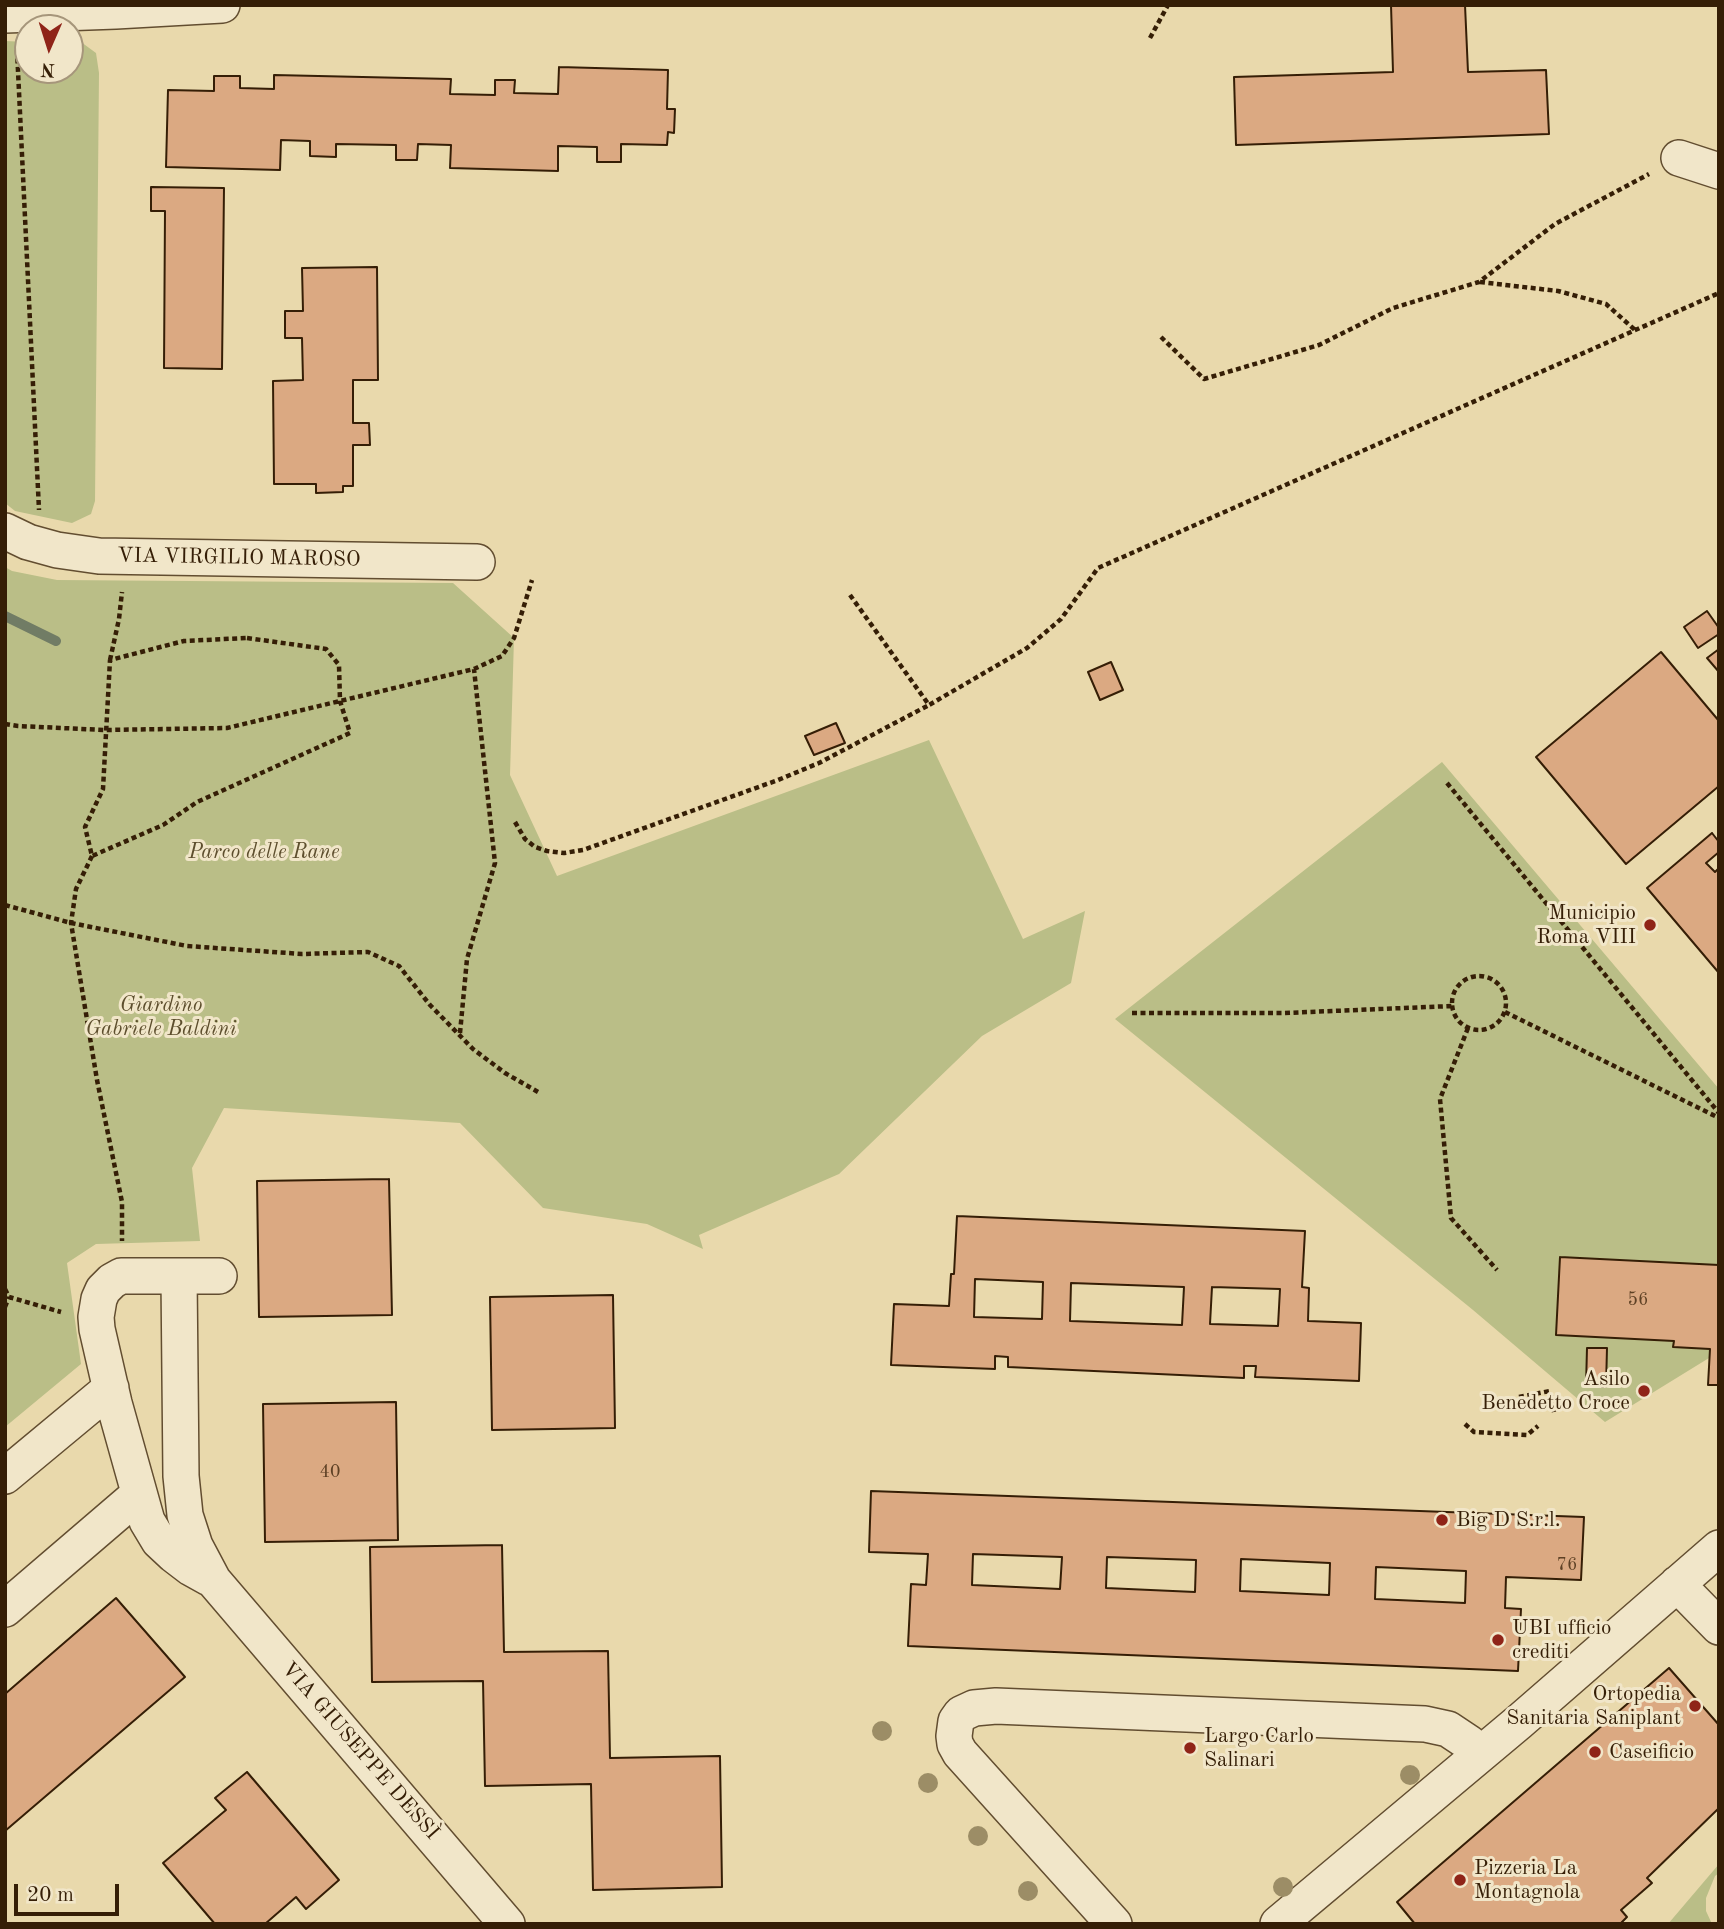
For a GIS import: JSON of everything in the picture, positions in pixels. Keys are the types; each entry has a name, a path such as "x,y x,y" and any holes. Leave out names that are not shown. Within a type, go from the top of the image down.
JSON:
{"street":[{"path":"10,14 222,5"},
{"path":"1679,158 1719,171"},
{"name":"VIA VIRGILIO MAROSO","path":"5,531 41,546 77,554 477,562"},
{"path":"96,1317 103,1290 121,1276 219,1276"},
{"name":"VIA GIUSEPPE DESSÌ","path":"179,1276 182,1494 185,1515 195,1546 213,1580 507,1924"},
{"name":"VIA GIUSEPPE DESSÌ","path":"96,1317 111,1388 147,1521 159,1541 191,1568 213,1580"},
{"path":"5,1476 111,1388"},
{"path":"5,1609 138,1495"},
{"path":"1278,1924 1719,1548"},
{"path":"1677,1584 1719,1627"},
{"path":"1114,1924 960,1753 954,1736 956,1721 961,1714 974,1708 996,1706 1425,1724 1448,1729 1469,1743 1479,1755"}],"path":[{"path":"1150,38 1168,5"},
{"path":"10,14 41,546"},
{"path":"1161,337 1204,379 1319,345 1393,308 1479,282 1555,224 1679,158"},
{"path":"1479,282 1558,290 1606,304 1634,330"},
{"path":"515,822 525,839 547,851 564,853 583,850 819,763 929,705 1027,648 1061,619 1098,568 1719,293"},
{"path":"121,1276 122,1202 96,1080 71,923 76,889 92,856 85,827 103,789 110,660 119,619 126,557"},
{"path":"5,724 105,730 227,728 474,669 502,656 514,638 532,580"},
{"path":"850,595 929,705"},
{"path":"92,856 163,825 197,802 350,733 340,701 339,665 326,649 247,638 184,641 110,660"},
{"path":"460,1035 467,959 495,863 474,669"},
{"path":"1447,783 1719,1115"},
{"path":"5,905 71,923 187,946 302,954 368,952 399,966 430,1005 473,1049 505,1073 538,1091"},
{"path":"1478,975 1487,976 1502,986 1507,1004 1505,1012 1500,1020 1486,1030 1468,1028 1457,1019 1452,997 1461,981 1478,975"},
{"path":"1132,1013 1285,1013 1452,1006"},
{"path":"1505,1012 1719,1115"},
{"path":"1468,1028 1440,1099 1451,1217 1497,1270"},
{"path":"5,1289 9,1297 57,1311 96,1317"},
{"path":"5,1307 9,1297"},
{"path":"1519,1397 1550,1391 1554,1412"},
{"path":"1465,1424 1474,1433 1527,1435 1538,1426"}],"green space":[{"path":"5,41 14,41 14,84 84,84 84,44 96,53 99,73 95,501 91,514 72,523 15,511 5,503"},
{"name":"Parco delle Rane","path":"5,567 12,571 57,580 453,583 514,638 510,775 557,876 929,740 1023,939 1085,911 1071,983 982,1036 839,1174 699,1235 703,1249 647,1224 543,1208 460,1123 224,1108 192,1168 200,1241 96,1244 67,1263 81,1364 5,1427"},
{"path":"1442,762 1719,1089 1719,1265 1560,1257 1556,1335 1674,1341 1674,1346 1710,1349 1709,1358 1605,1422 1473,1310 1115,1019","holes":["1587,1348 1607,1349 1606,1386 1586,1386"]},
{"path":"1719,1864 1719,1873 1715,1876 1706,1898 1706,1911 1712,1924 1668,1924"}],"building":[{"path":"1391,5 1465,5 1468,72 1546,70 1549,134 1236,145 1234,77 1393,72"},
{"path":"559,67 668,70 667,109 675,109 674,133 668,132 667,145 621,144 621,162 597,162 597,147 558,146 558,171 450,168 451,145 418,144 417,160 396,160 396,145 336,144 336,157 310,156 310,141 281,140 280,170 166,167 168,90 214,91 214,76 240,76 240,88 274,89 274,75 451,79 450,94 495,95 495,80 515,80 514,93 558,94"},
{"path":"151,187 224,188 222,369 164,368 165,211 151,211"},
{"path":"377,267 378,380 353,380 353,423 369,423 370,445 353,445 353,486 343,486 343,492 316,493 316,484 274,484 273,381 303,380 302,338 285,338 285,311 303,311 302,268"},
{"path":"1707,611 1719,628 1719,634 1698,648 1684,627"},
{"path":"1719,649 1719,672 1707,658"},
{"path":"1661,652 1719,721 1719,786 1626,864 1536,757"},
{"path":"1111,662 1123,690 1100,700 1088,672"},
{"path":"836,723 845,743 814,755 805,736"},
{"path":"1712,833 1719,842 1719,852 1706,863 1715,872 1719,868 1719,973 1647,888"},
{"path":"389,1179 392,1315 259,1317 257,1181"},
{"path":"957,1216 1305,1231 1302,1287 1309,1288 1308,1321 1361,1323 1359,1381 1255,1377 1256,1366 1244,1366 1244,1378 1008,1367 1008,1357 995,1356 995,1369 891,1365 894,1304 949,1306 951,1274 954,1274","holes":["975,1279 1043,1282 1042,1319 974,1317","1071,1283 1184,1287 1182,1325 1070,1321","1212,1287 1280,1289 1278,1326 1210,1324"]},
{"path":"1560,1257 1719,1265 1719,1385 1708,1385 1710,1349 1673,1347 1674,1341 1556,1335"},
{"path":"613,1295 615,1428 492,1430 490,1297"},
{"path":"1587,1348 1607,1348 1606,1387 1586,1386"},
{"path":"396,1402 398,1540 265,1542 263,1404"},
{"path":"871,1491 1584,1517 1581,1580 1506,1577 1505,1608 1521,1609 1518,1671 908,1646 911,1584 926,1585 928,1554 869,1552","holes":["973,1554 1062,1557 1060,1589 972,1585","1107,1557 1196,1560 1195,1592 1106,1588","1241,1559 1330,1563 1329,1595 1240,1591","1376,1567 1466,1571 1465,1603 1375,1599"]},
{"path":"502,1545 504,1652 608,1651 610,1758 720,1756 722,1887 593,1890 591,1784 485,1786 483,1681 372,1682 370,1547"},
{"path":"116,1598 185,1677 5,1831 5,1694"},
{"path":"1669,1668 1719,1725 1719,1808 1647,1878 1652,1883 1621,1910 1627,1917 1620,1924 1415,1924 1397,1902"},
{"path":"247,1772 339,1880 306,1909 296,1897 265,1924 215,1924 163,1863 226,1810 215,1798"}],"waterway":[{"path":"5,616 56,641"}],"place":[{"name":"Municipio Roma VIII","path":"1650,925"},
{"name":"Asilo Benedetto Croce","path":"1644,1391"},
{"name":"Big D S.r.l.","path":"1442,1520"},
{"name":"UBI ufficio crediti","path":"1498,1640"},
{"name":"Ortopedia Sanitaria Saniplant","path":"1695,1706"},
{"name":"Largo Carlo Salinari","path":"1190,1748"},
{"name":"Caseificio","path":"1595,1752"},
{"name":"Pizzeria La Montagnola","path":"1460,1880"}],"park label":[{"name":"Giardino Gabriele Baldini","path":"161,1017"}]}
